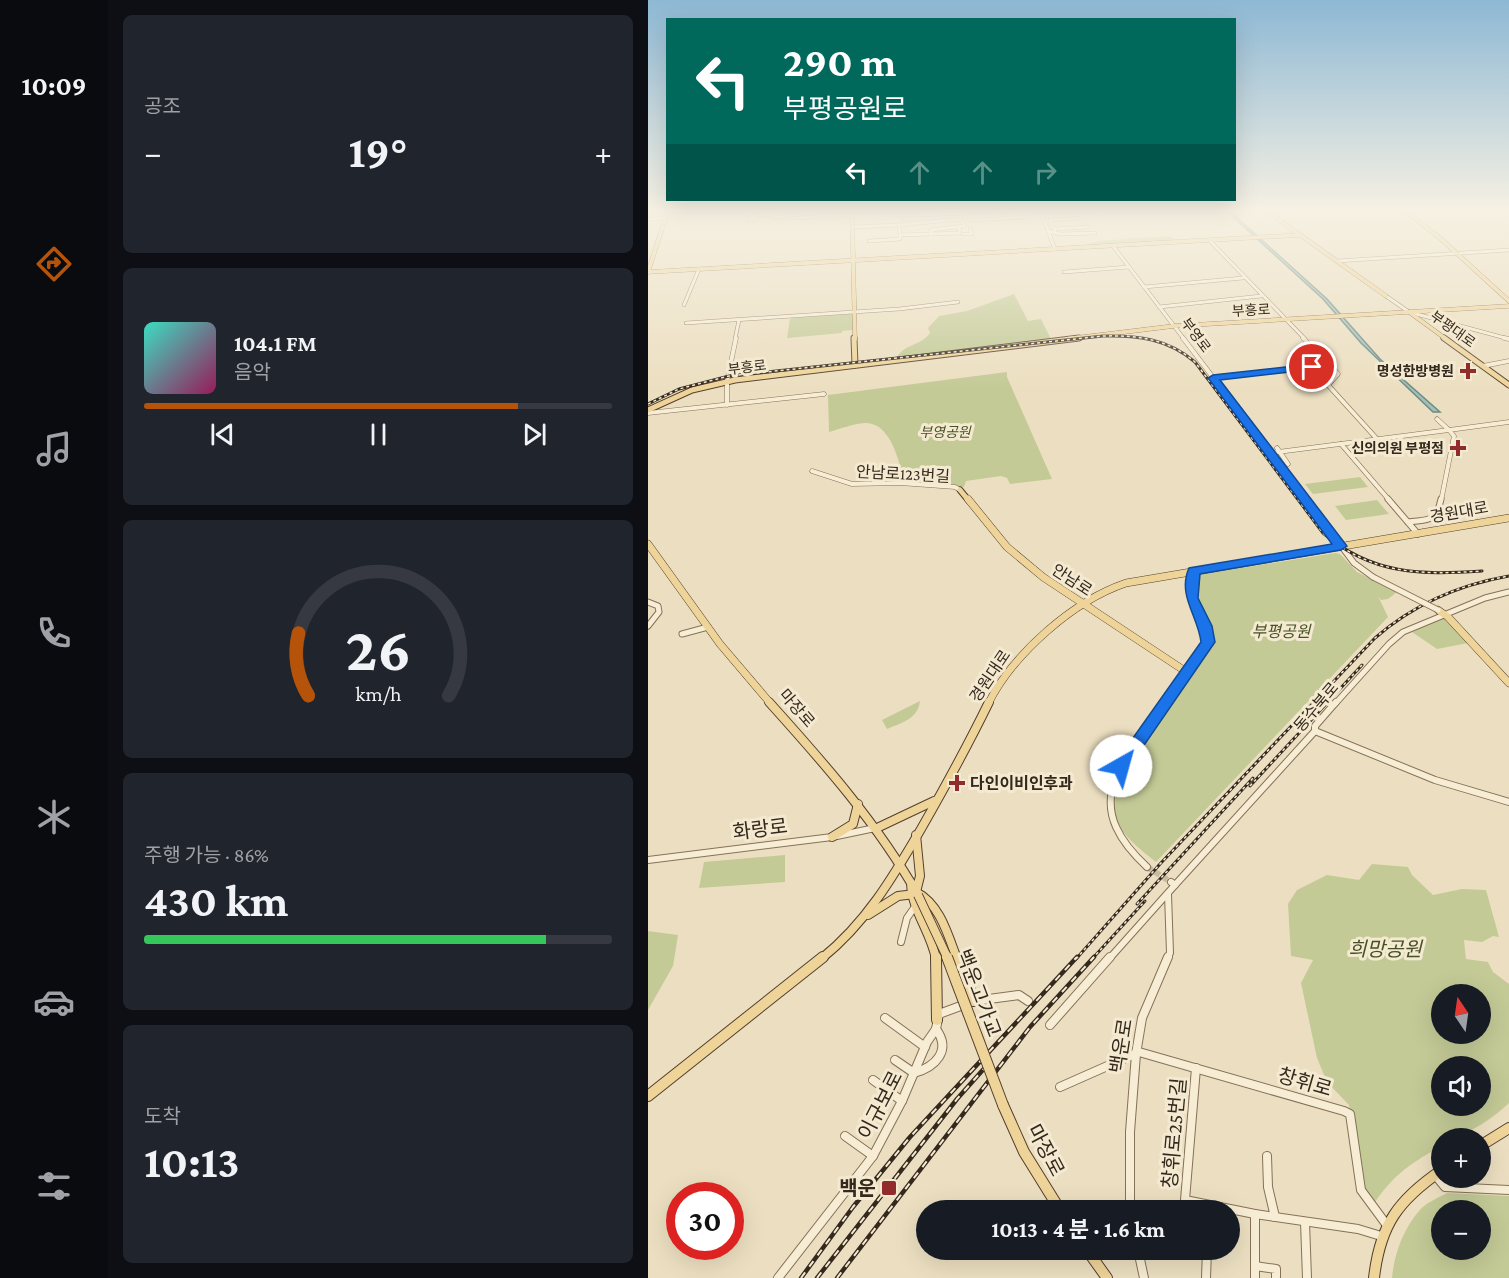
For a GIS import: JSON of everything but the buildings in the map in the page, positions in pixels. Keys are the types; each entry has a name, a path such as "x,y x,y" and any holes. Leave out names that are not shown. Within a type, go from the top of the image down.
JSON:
{"main road":[{"path":"648,272 682,270"},
{"path":"852,270 855,365"},
{"name":"부평대로","path":"1349,270 1386,297"},
{"path":"1474,270 1509,301"},
{"name":"부흥로","path":"648,412 692,390 727,381 855,365 1174,326 1509,306"},
{"name":"부평대로","path":"1409,312 1509,385"},
{"name":"안남로","path":"960,490 1006,547 1043,578 1188,672"},
{"name":"경원대로","path":"648,1096 828,953 864,918 888,886 956,769 994,692 1030,646 1057,623 1085,604 1119,585 1509,518"},
{"name":"마장로","path":"648,544 745,675 877,828 901,861 910,880 914,898"},
{"path":"1438,610 1509,683"},
{"path":"877,828 936,801"},
{"path":"832,837 853,824 858,804"},
{"path":"916,835 920,876 914,898 934,954 939,982 935,1012 936,1025"},
{"name":"백운고가교","path":"914,898 948,959 1003,1106"},
{"path":"864,918 900,900 928,898 943,924 974,1001"},
{"name":"마장로","path":"1003,1106 1024,1152 1054,1200"},
{"path":"1491,1139 1509,1128"},
{"path":"1374,1278 1381,1236 1386,1224 1402,1200 1431,1177"},
{"path":"1094,1260 1107,1278"}],"street":[{"path":"684,305 699,270"},
{"path":"1064,272 1095,270"},
{"name":"부영로","path":"1131,270 1354,563 1373,577 1438,610"},
{"path":"1236,270 1338,374 1328,385 1377,439"},
{"path":"1144,287 1243,278"},
{"path":"1159,307 1261,296"},
{"name":"부평대로","path":"1386,297 1409,312"},
{"path":"686,323 958,302"},
{"path":"1389,314 1396,304"},
{"path":"1438,310 1435,313 1442,320"},
{"path":"1409,312 1509,339"},
{"path":"727,405 727,381 739,320"},
{"path":"1426,326 1442,320"},
{"path":"1483,366 1509,361"},
{"path":"1213,378 1330,365"},
{"path":"648,412 824,394"},
{"path":"1408,522 1432,519 1438,514 1454,437 1437,419"},
{"path":"1270,453 1278,450 1509,422"},
{"path":"1341,444 1418,534"},
{"path":"1278,450 1288,464"},
{"name":"안남로123번길","path":"812,471 852,484 900,483 955,487 960,490"},
{"path":"1148,867 1115,826 1109,811 1109,794 1121,766 1209,639 1206,626 1191,598 1194,571"},
{"name":"동수북로","path":"1050,1025 1168,894 1173,884 1315,731 1315,726 1389,644 1403,632 1485,598 1509,592"},
{"path":"648,602 658,606 658,612 648,626"},
{"path":"682,634 708,627"},
{"path":"1315,731 1425,778 1477,796 1509,802"},
{"name":"화랑로","path":"648,860 832,837 877,828"},
{"name":"백운로","path":"1130,1200 1130,1131 1136,1054 1142,1018 1170,954 1168,894"},
{"path":"901,942 906,918 914,898"},
{"name":"이규보로","path":"778,1278 873,1156 902,1101 939,1014 974,1001 1018,995 1028,1001"},
{"path":"885,1018 925,1047"},
{"path":"895,1060 914,1074 930,1068 940,1058 940,1035 936,1025"},
{"name":"창휘로","path":"1136,1054 1139,1052 1350,1114 1361,1190 1386,1224"},
{"path":"1060,1087 1136,1054"},
{"name":"창휘로25번길","path":"1185,1200 1196,1068"},
{"path":"873,1080 902,1101"},
{"path":"845,1136 873,1156"},
{"path":"1267,1156 1275,1217"},
{"path":"1461,1188 1509,1191"},
{"path":"1240,1212 1358,1229 1381,1236"},
{"path":"1255,1214 1255,1278"},
{"path":"1305,1222 1307,1278"},
{"path":"1140,1260 1144,1278"},
{"path":"1206,1278 1207,1260"},
{"path":"1255,1266 1276,1269 1276,1278"}],"green space":[{"path":"1014,294 1028,321 1041,319 1051,339 897,357 904,349 926,337 930,333 928,328 939,316 967,311"},
{"path":"852,314 853,330 787,338 790,319"},
{"name":"부영공원","path":"1007,372 1007,377 1052,479 1010,484 1007,478 1001,476 966,481 964,487 899,481 903,478 896,453 881,429 866,423 829,432 828,395"},
{"path":"1360,477 1368,487 1313,494 1305,484"},
{"path":"1377,500 1389,514 1346,520 1335,506"},
{"name":"부평공원","path":"1340,554 1357,572 1397,592 1388,599 1381,600 1378,596 1388,617 1156,862 1125,834 1119,825 1114,803 1116,789 1122,774 1214,641 1196,593 1198,575"},
{"path":"1444,618 1468,643 1437,649 1412,632"},
{"path":"920,701 919,707 912,716 887,729 882,720"},
{"path":"785,855 785,882 699,888 704,862"},
{"name":"희망공원","path":"1372,864 1408,867 1412,875 1433,895 1462,889 1486,890 1499,937 1493,936 1482,942 1464,940 1466,959 1488,962 1493,972 1509,984 1509,1103 1476,1128 1431,1128 1431,1152 1390,1183 1375,1202 1364,1186 1349,1105 1327,1082 1317,1058 1301,983 1313,960 1291,956 1288,904 1297,890 1327,875 1359,880"},
{"path":"648,931 678,935 673,966 648,1010"},
{"path":"1447,1193 1509,1196 1509,1278 1392,1278 1397,1251 1408,1226 1422,1208 1431,1201 1431,1260 1491,1260 1491,1200 1434,1200"}],"water":[{"path":"1291,270 1295,270 1327,299 1380,359 1440,412 1433,412 1361,343 1323,299"}],"tunnel":[{"path":"1147,867 1171,882"}],"railway":[{"path":"648,404 679,389 729,376 1103,336 1128,336 1152,340 1174,348 1195,362 1323,533 1341,547 1379,565 1398,569 1438,573 1482,571"},
{"path":"1076,959 1160,864 1375,638 1405,615 1438,598 1472,585 1509,576"},
{"path":"1250,786 1362,665"},
{"path":"1137,904 1253,778"},
{"path":"1092,959 1145,901"},
{"path":"801,1278 853,1207 910,1137 1077,957"},
{"path":"837,1278 1030,1027 1094,957"},
{"path":"817,1278 957,1099 989,1063"}],"place":[{"name":"명성한방병원","path":"1468,371"},
{"name":"신의의원 부평점","path":"1458,448"},
{"name":"다인이비인후과","path":"957,783"},
{"name":"백운","path":"889,1188"}],"route":[{"path":"1121,766 1146,735 1208,642 1208,631 1191,598 1194,571 1341,546 1213,378 1312,367"}]}
